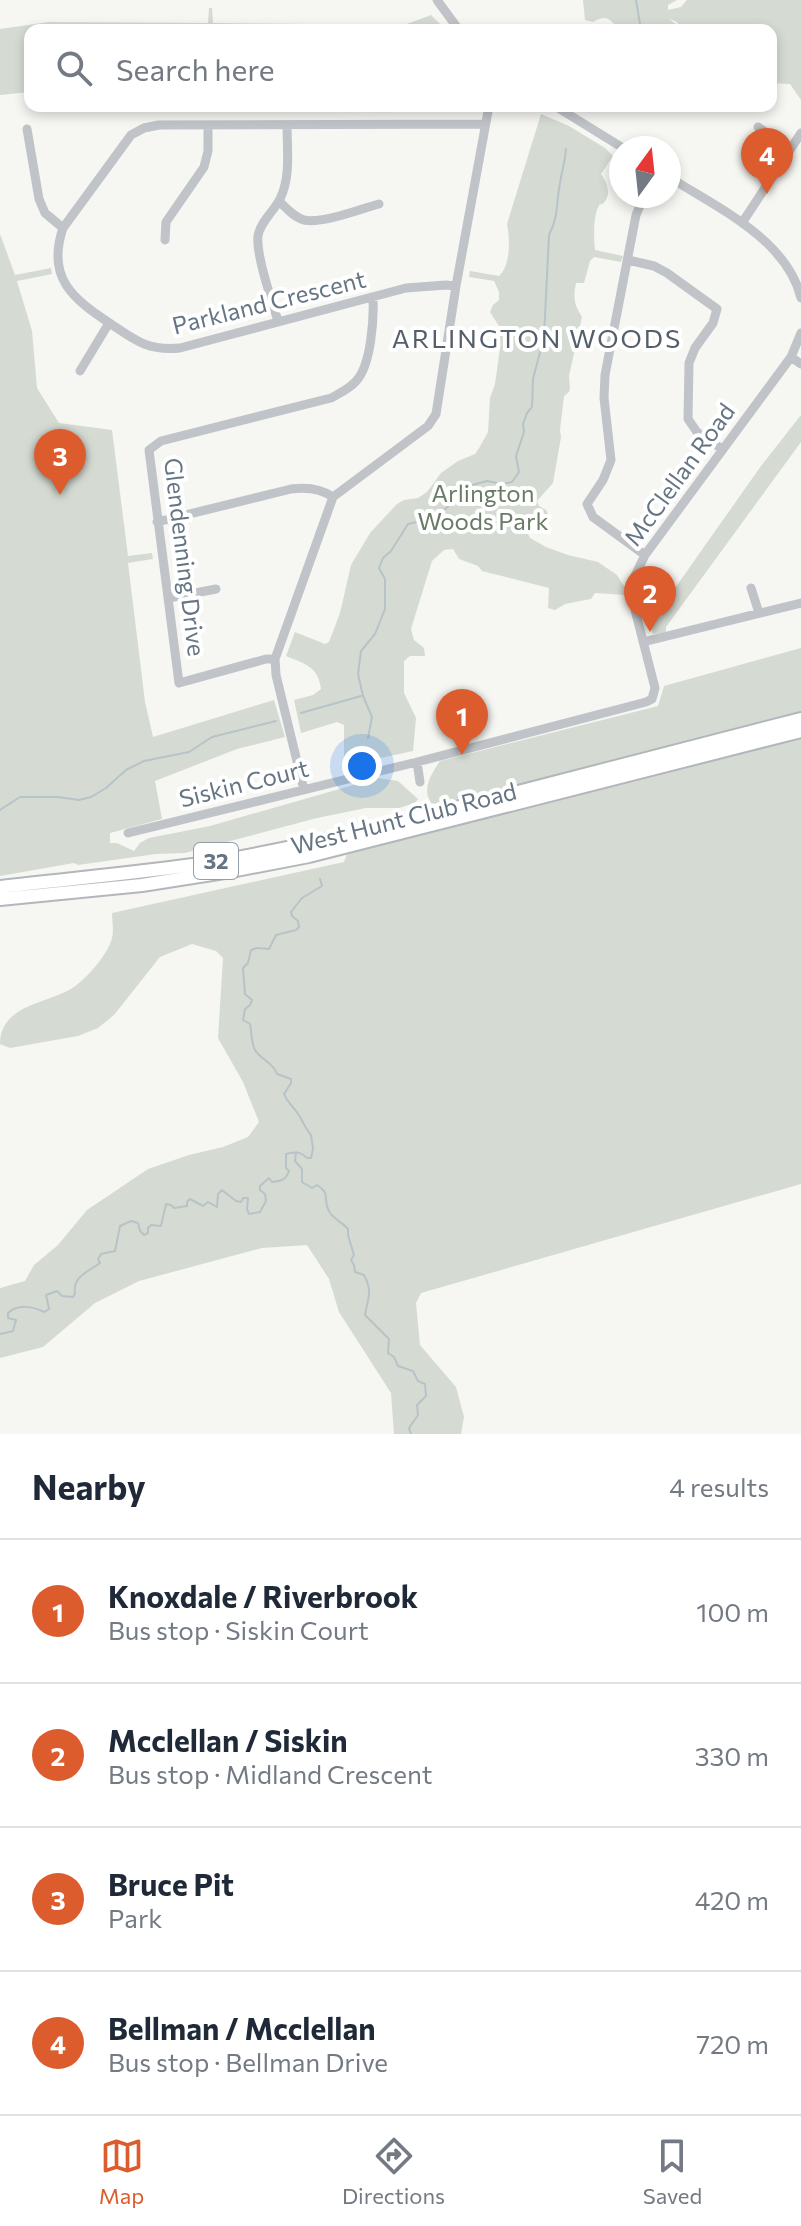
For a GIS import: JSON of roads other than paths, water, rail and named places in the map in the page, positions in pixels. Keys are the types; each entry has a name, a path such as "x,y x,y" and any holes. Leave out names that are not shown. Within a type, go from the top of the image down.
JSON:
{"main road":[{"name":"West Hunt Club Road","path":"0,887 206,863 306,844 801,719"},
{"name":"West Hunt Club Road","path":"0,899 142,885 297,859 801,731"}],"street":[{"path":"437,0 455,24"},
{"path":"304,790 276,675 275,659 333,497 428,426 436,414 488,112"},
{"path":"565,112 609,139"},
{"path":"27,129 39,199 45,213 63,228 131,135 144,128 159,125 485,124"},
{"path":"278,321 259,251 258,235 285,187 287,125"},
{"path":"165,240 166,222 204,167 208,151 208,126"},
{"path":"758,127 790,149"},
{"path":"742,223 801,133"},
{"path":"681,185 742,223 772,247 791,271 801,298"},
{"path":"279,201 304,220 319,220 379,204"},
{"path":"639,208 605,375 604,398 611,460 603,480 587,504 593,517 645,555"},
{"name":"Parkland Crescent","path":"63,228 58,253 64,281 76,300 149,347 180,348 406,288 456,286"},
{"path":"628,260 654,266 667,273 717,309 713,323 695,348 689,363 688,419 697,432 722,449"},
{"name":"Glendenning Drive","path":"275,659 179,683 149,450 161,441 331,398 356,382 366,360 374,314 373,298"},
{"path":"80,371 109,323"},
{"name":"McClellan Road","path":"652,699 655,688 634,606 635,576 645,555 791,357 801,333"},
{"path":"791,357 801,364"},
{"path":"157,522 291,489 306,487 333,497"},
{"path":"751,588 759,613"},
{"path":"169,598 216,589"},
{"path":"643,642 801,603"},
{"name":"Siskin Court","path":"128,833 417,762 652,699"},
{"path":"417,762 420,782"}],"waterway":[{"path":"636,0 640,24"},
{"path":"368,738 372,717 358,674 361,651 375,634 385,609 385,579 379,568 383,558 408,524 435,518 472,485 487,481 512,482 519,472 516,456 524,432 523,424 532,407 533,379 544,337 549,235 556,215 566,149"},
{"path":"301,713 361,696"},
{"path":"0,810 20,797 79,800 91,797 126,770 144,761 189,752 212,737 276,721"},
{"path":"0,1334 13,1331 16,1320 8,1318 12,1310 26,1307 44,1312 49,1309 46,1295 57,1291 62,1296 73,1297 76,1283 100,1263 98,1259 101,1254 115,1251 120,1226 131,1221 138,1223 144,1235 151,1225 161,1226 166,1204 174,1208 187,1206 190,1199 203,1206 208,1202 217,1207 218,1194 222,1190 236,1201 248,1198 249,1214 260,1212 266,1201 260,1186 269,1178 272,1182 286,1176 289,1171 286,1168 286,1154 297,1153 311,1158 311,1135 284,1094 291,1079 277,1074 255,1050 250,1024 243,1020 245,1009 252,1000 245,994 243,968 248,963 251,950 269,949 276,935 299,927 291,912 302,898 322,886 320,879"},
{"path":"296,1152 295,1161 302,1169 302,1182 312,1188 317,1185 321,1188 329,1212 348,1229 355,1272 364,1275 368,1286 365,1315 389,1339 388,1353 398,1366 413,1371 418,1381 425,1384 426,1396 417,1405 418,1415 409,1428 411,1434"}],"place":[{"name":"Bellman / Mcclellan","path":"767,194"},
{"name":"Bruce Pit","path":"60,495"},
{"name":"Mcclellan / Siskin","path":"650,632"},
{"name":"Knoxdale / Riverbrook","path":"462,755"}],"district":[{"name":"ARLINGTON WOODS","path":"537,339"}],"park label":[{"name":"Arlington Woods Park","path":"483,508"}]}
